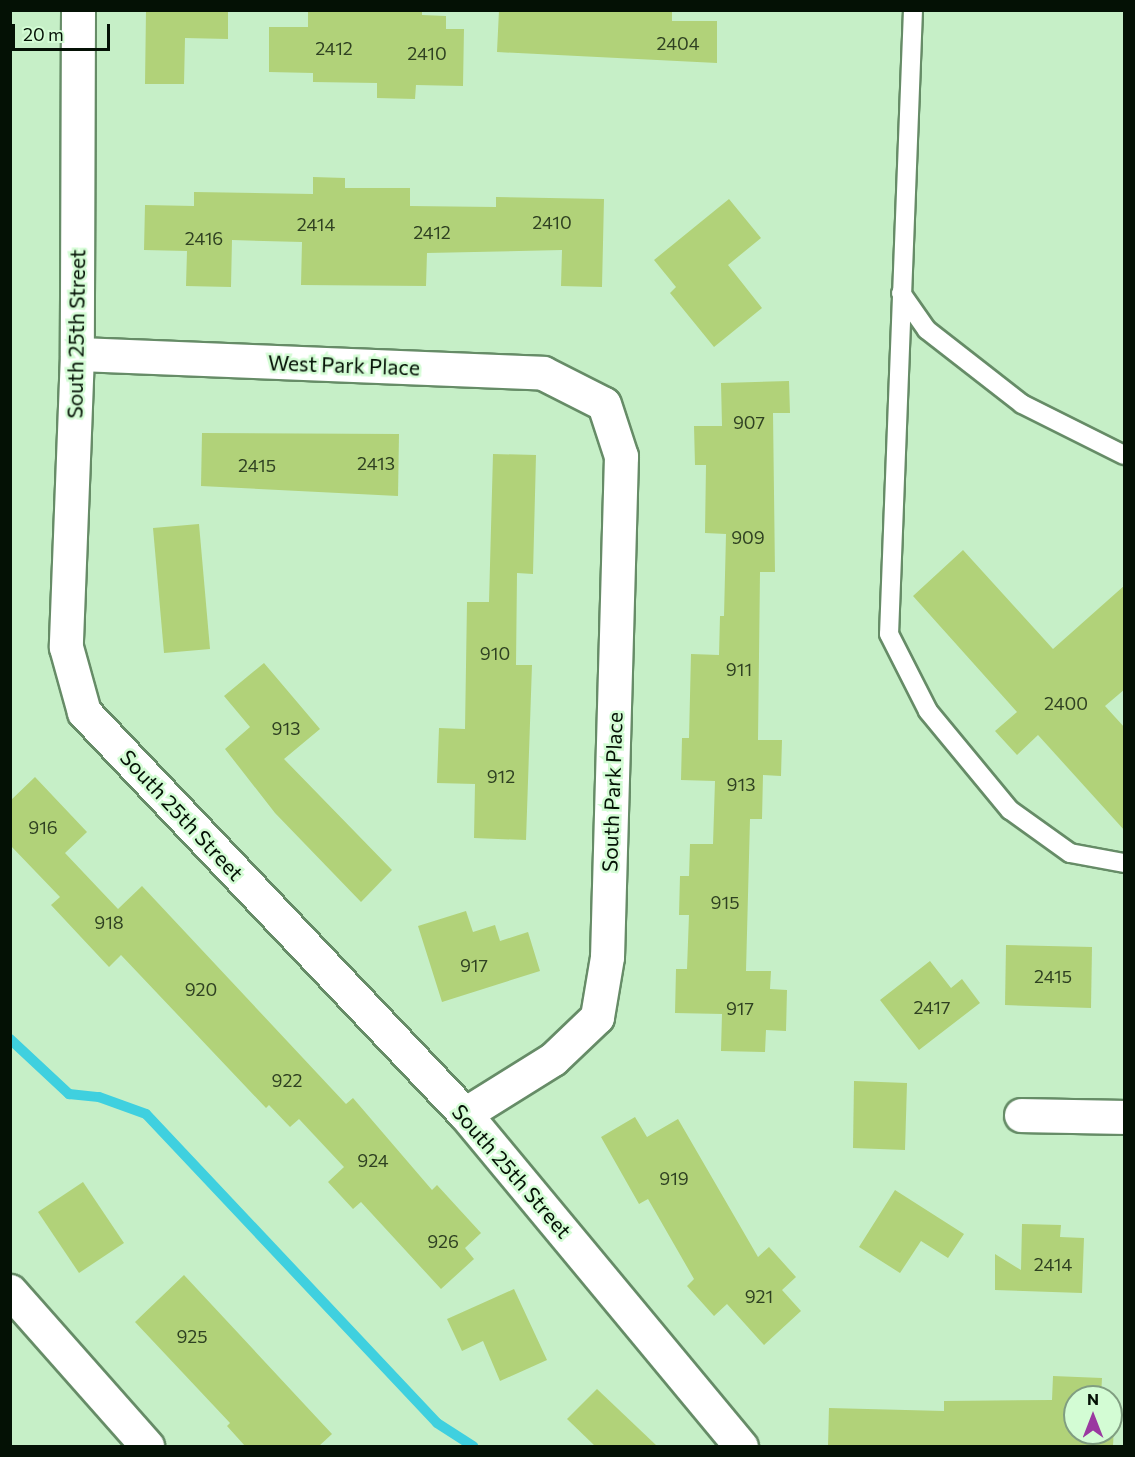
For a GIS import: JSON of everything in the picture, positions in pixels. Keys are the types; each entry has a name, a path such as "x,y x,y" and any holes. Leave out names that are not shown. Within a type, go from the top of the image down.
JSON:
{"street":[{"name":"South 25th Street","path":"78,10 76,354 66,647 84,711 465,1114 741,1446"},
{"name":"West Park Place","path":"76,354 543,373 604,404"},
{"name":"South Park Place","path":"465,1114 553,1059 597,1017 607,957 621,456 604,404"},
{"path":"1021,1115 1125,1117"},
{"path":"10,1291 147,1446"}],"lane":[{"path":"913,10 889,634 928,711 1010,810 1070,853 1125,863"},
{"path":"901,293 927,330 1022,404 1125,455"}],"building":[{"path":"146,10 228,10 228,39 185,38 184,84 145,84"},
{"path":"308,10 422,10 422,15 446,16 446,29 464,29 463,86 416,85 415,99 377,98 377,83 313,82 313,73 269,72 269,27 308,27"},
{"path":"499,10 672,10 672,21 717,21 717,63 497,52"},
{"path":"313,177 345,178 345,188 410,188 410,206 496,207 496,197 604,199 602,287 561,286 562,250 427,253 426,286 301,285 302,242 232,240 231,287 186,286 187,251 144,250 145,205 194,206 194,192 313,194"},
{"path":"729,199 761,238 728,265 762,308 714,347 670,293 676,287 654,260"},
{"path":"789,381 790,413 773,413 775,572 760,572 758,740 782,740 781,776 763,775 762,819 750,819 746,971 771,971 770,989 787,990 786,1031 766,1030 765,1052 721,1051 722,1014 675,1013 676,969 687,969 689,915 679,915 680,876 689,876 690,844 713,844 715,781 681,780 682,738 689,738 691,654 719,655 720,616 724,616 726,534 705,533 706,465 695,465 694,426 722,426 721,383"},
{"path":"202,433 399,434 398,496 201,486"},
{"path":"493,454 536,455 533,574 517,573 516,665 532,665 526,840 474,838 475,784 437,783 439,728 465,729 467,602 489,602"},
{"path":"199,524 210,649 164,653 153,528"},
{"path":"963,550 1053,649 1125,585 1125,689 1105,706 1125,728 1125,831 1038,735 1017,755 995,731 1017,712 913,596"},
{"path":"264,663 320,729 284,759 392,870 361,902 275,813 225,749 250,727 224,696"},
{"path":"35,777 87,832 65,853 118,909 142,886 346,1104 353,1098 432,1190 437,1185 481,1233 465,1248 474,1259 441,1289 361,1202 353,1209 328,1182 344,1167 299,1119 290,1127 269,1105 266,1108 121,955 109,967 51,905 60,897 10,845 10,801"},
{"path":"466,911 473,932 495,925 500,941 528,932 540,971 442,1002 418,926"},
{"path":"1006,945 1092,947 1091,1008 1005,1005"},
{"path":"930,961 951,988 962,979 980,1003 919,1050 880,1000"},
{"path":"854,1081 907,1083 905,1150 853,1148"},
{"path":"635,1117 647,1137 678,1119 758,1257 769,1247 796,1277 782,1290 801,1311 764,1345 727,1304 714,1316 687,1286 694,1279 648,1199 639,1204 601,1137"},
{"path":"83,1182 124,1243 79,1273 38,1212"},
{"path":"895,1190 964,1234 948,1258 921,1241 900,1273 859,1247"},
{"path":"1022,1224 1061,1225 1060,1237 1084,1238 1082,1293 995,1290 995,1254 1021,1270"},
{"path":"184,1275 332,1434 319,1446 245,1446 227,1426 230,1423 135,1322"},
{"path":"514,1289 547,1360 500,1381 483,1341 462,1351 447,1319"},
{"path":"1053,1376 1102,1378 1102,1385 1063,1385 1063,1445 1113,1446 828,1446 829,1408 944,1411 944,1401 1052,1400"},
{"path":"597,1389 657,1446 595,1446 567,1419"}],"waterway":[{"path":"10,1039 69,1094 99,1097 146,1114 437,1423 473,1446"}]}
